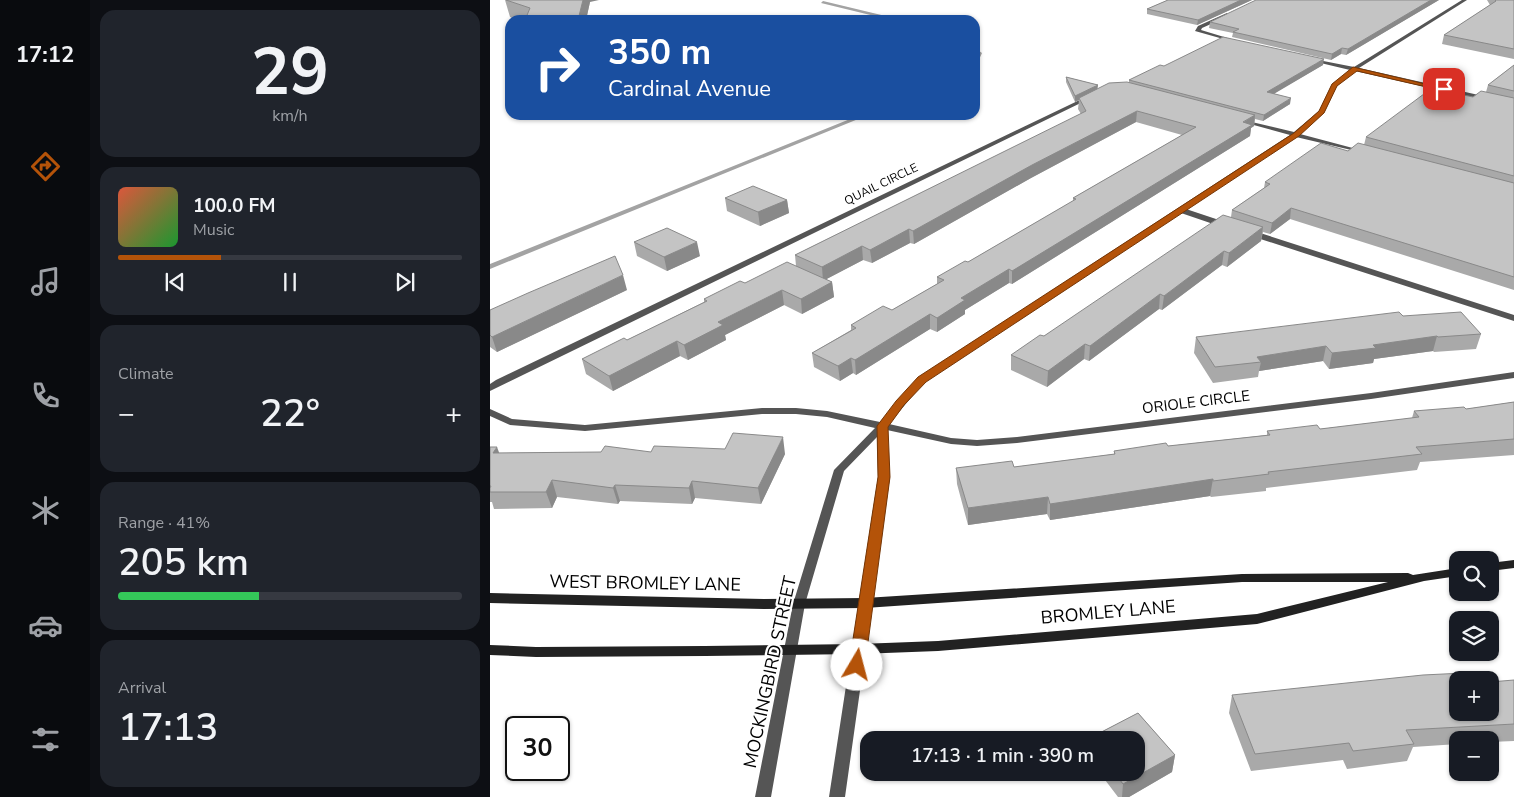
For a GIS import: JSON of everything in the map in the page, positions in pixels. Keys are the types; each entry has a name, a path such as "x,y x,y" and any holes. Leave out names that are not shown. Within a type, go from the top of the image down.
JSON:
{"street":[{"name":"MOCKINGBIRD STREET","path":"763,797 799,604 839,470 882,426 900,403 922,380 1296,134 1322,112 1334,85 1355,69 1466,0"},
{"path":"1233,12 1200,27 1198,32 1240,43"},
{"path":"1307,58 1514,105"},
{"name":"QUAIL CIRCLE","path":"490,388 1100,92"},
{"path":"1230,117 1372,154"},
{"path":"1180,210 1236,228"},
{"path":"1245,231 1514,318"},
{"name":"ORIOLE CIRCLE","path":"882,426 951,441 977,443 1018,440 1371,396 1514,375"},
{"path":"490,412 510,422 585,428 762,411 796,411 827,414 882,426 884,477 837,797"},
{"path":"1499,566 1514,564"},
{"name":"BROMLEY LANE","path":"791,649 938,646 1257,619 1424,577 1449,573"},
{"name":"BROMLEY LANE","path":"799,604 865,604 1242,578 1424,577"},
{"name":"WEST BROMLEY LANE","path":"490,598 799,604"},
{"path":"490,650 556,652 791,649"}],"building":[{"path":"506,0 583,0 579,15 527,15 530,8"},
{"path":"1168,0 1241,0 1198,20 1147,9"},
{"path":"1256,0 1431,0 1348,49 1342,48 1332,54 1233,32 1239,29 1210,22"},
{"path":"1514,0 1514,49 1444,35 1496,1"},
{"path":"1223,37 1324,59 1267,92 1291,98 1264,115 1129,80 1160,65 1164,66"},
{"path":"1514,65 1514,91 1488,85"},
{"path":"1066,77 1098,85 1075,96"},
{"path":"1127,82 1255,115 1243,122 1252,125 1012,271 1009,269 961,298 965,300 937,318 930,314 855,360 851,358 838,366 812,353 856,328 851,325 883,306 892,310 944,280 937,277 965,261 968,262 1076,199 1073,198 1196,127 1137,111 1032,165 913,231 909,229 870,250 862,246 822,267 795,255 1086,111 1079,98 1109,83"},
{"path":"1432,88 1473,97 1481,91 1514,98 1514,176 1366,137"},
{"path":"1321,143 1348,151 1358,143 1514,183 1514,277 1291,208 1272,223 1232,210 1270,184 1265,182"},
{"path":"753,186 787,200 758,212 725,198"},
{"path":"1223,215 1263,227 1229,253 1224,251 1164,296 1160,294 1090,346 1085,344 1048,371 1011,355 1040,335 1044,336"},
{"path":"667,228 697,242 664,257 634,242"},
{"path":"615,256 623,275 492,337 490,335 490,310"},
{"path":"787,262 832,282 801,299 782,290 718,322 723,325 684,345 677,341 609,376 582,359 624,338 627,340 707,301 704,299 740,281 745,283"},
{"path":"1399,312 1403,316 1461,312 1481,334 1437,336 1373,345 1376,348 1332,353 1326,346 1257,357 1261,362 1215,367 1196,337"},
{"path":"1514,402 1514,439 1416,447 1422,454 1268,472 1269,474 1213,481 1213,479 1050,504 1048,497 968,508 956,468 1012,461 1014,467 1115,454 1114,451 1166,443 1168,446 1270,435 1267,431 1317,425 1320,429 1419,417 1414,411 1464,407 1466,409"},
{"path":"733,433 783,437 758,488 692,481 689,488 615,485 613,488 552,480 546,492 490,492 490,447 497,447 493,453 601,452 605,446 651,452 654,446 725,449"},
{"path":"1449,674 1449,721 1499,721 1499,681 1514,680 1514,724 1406,730 1414,744 1353,751 1349,743 1255,754 1232,695"},
{"path":"1138,713 1175,755 1145,772 1145,731 1103,731"}],"waterway":[{"path":"823,2 876,15"},
{"path":"490,267 853,120"}],"route":[{"path":"857,665 884,477 882,426 900,403 922,380 1296,134 1322,112 1334,85 1355,69 1444,89"}]}
